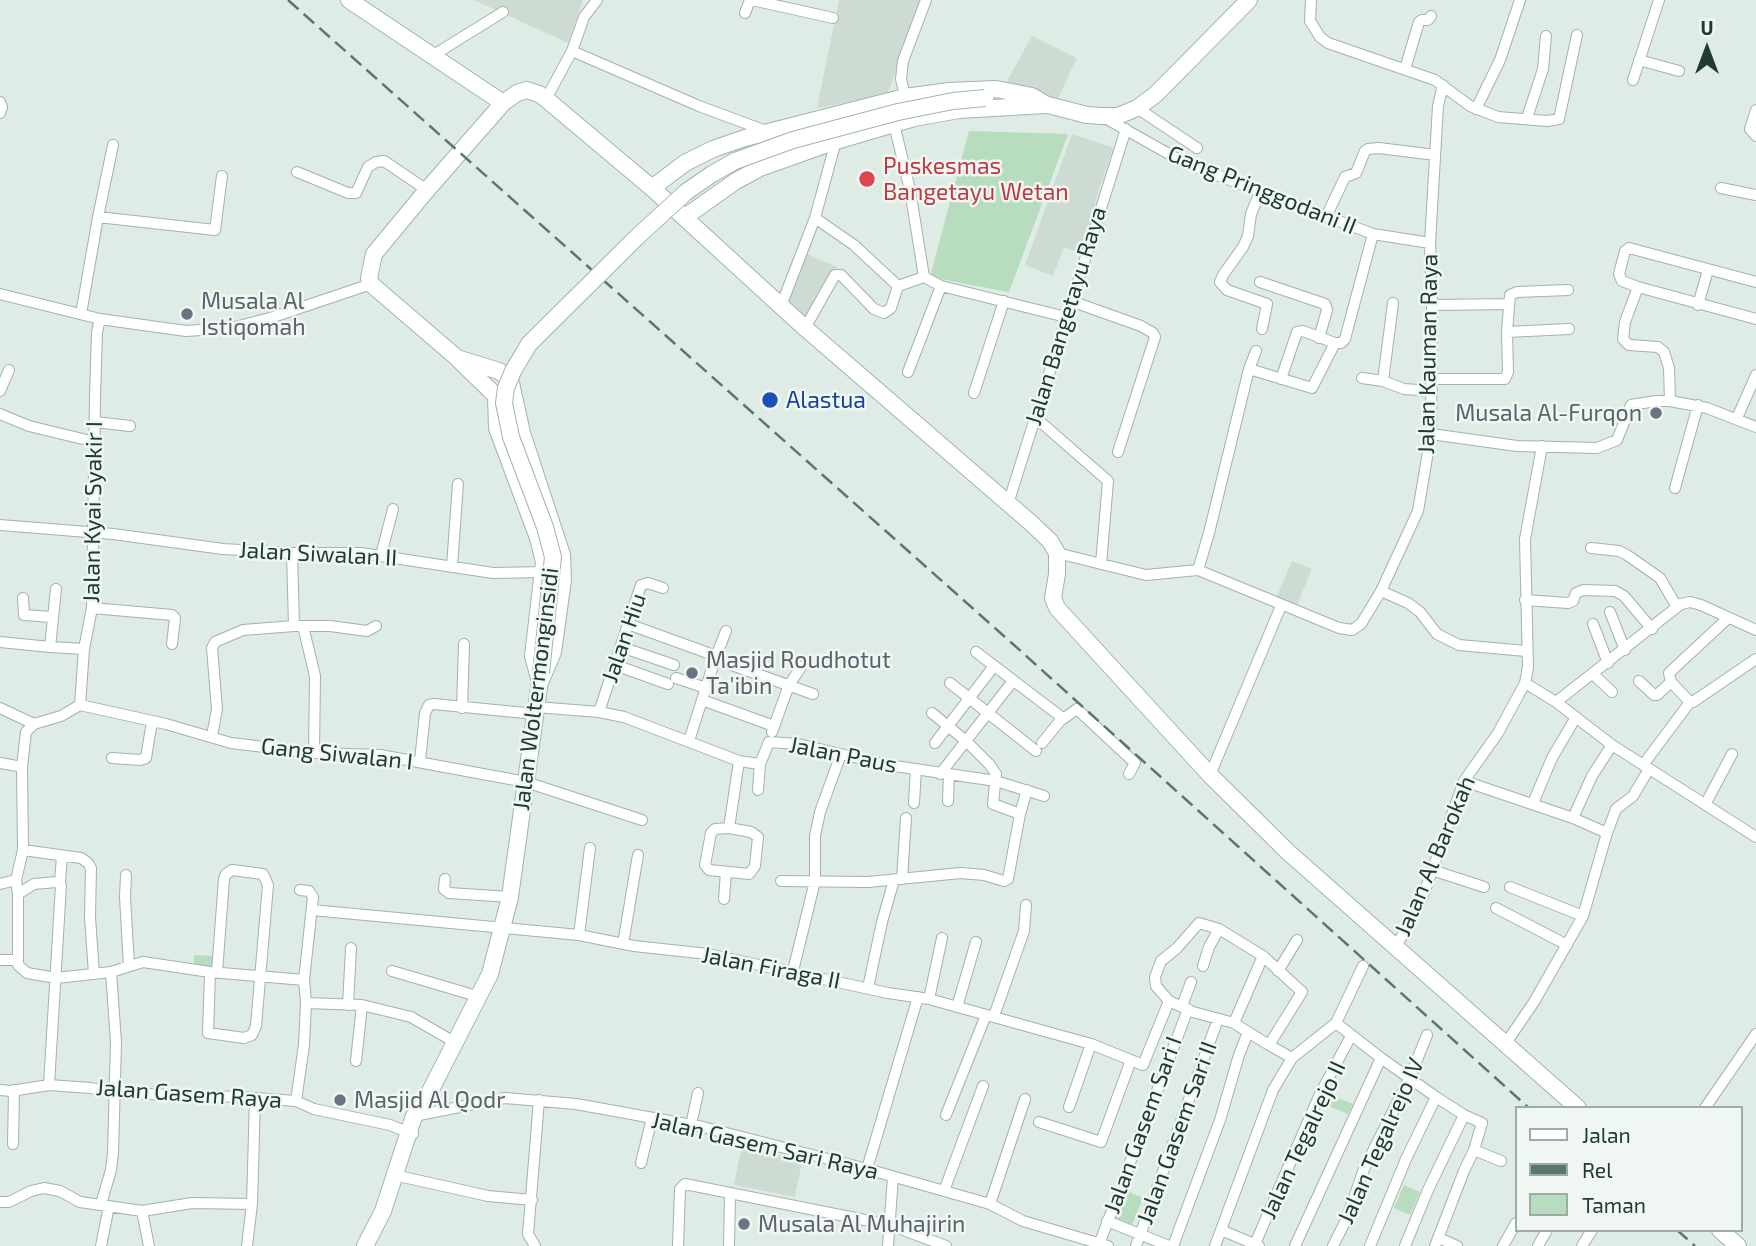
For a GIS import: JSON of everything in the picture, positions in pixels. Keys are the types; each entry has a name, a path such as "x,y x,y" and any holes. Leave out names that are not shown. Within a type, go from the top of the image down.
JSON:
{"street":[{"path":"349,0 503,103"},
{"path":"546,100 572,51 584,17 597,0"},
{"path":"744,13 751,0 833,18"},
{"path":"905,97 901,79 903,61 926,0"},
{"path":"652,188 685,163 713,149 905,97 949,91 996,89 1032,96 1047,105 1087,115 1118,116 1137,108 1155,95 1249,0"},
{"path":"1311,0 1310,21 1320,37 1328,43 1443,85 1476,109 1498,117 1559,120 1577,35"},
{"path":"1476,109 1500,60 1520,0"},
{"path":"1633,80 1659,0"},
{"path":"432,56 503,12"},
{"path":"1405,69 1419,22 1428,20 1431,16"},
{"path":"1527,118 1543,69 1546,36"},
{"path":"572,51 686,101 769,132"},
{"path":"1639,60 1679,71"},
{"name":"Jalan Kauman Raya","path":"1057,553 1146,575 1198,570 1339,628 1352,630 1361,624 1381,591 1418,511 1431,434 1433,379 1430,243 1438,106 1443,85"},
{"path":"496,396 456,357 371,284 370,270 374,254 427,190 503,103 517,93 527,90 539,94 652,188 805,328 1050,541 1057,553 1054,598 1056,608 1210,775 1288,852 1576,1106"},
{"name":"Jalan Woltermonginsidi","path":"365,1246 383,1211 416,1121 490,974 510,897 536,711 553,557 545,527 506,422 506,388 521,356 529,344 686,192 735,161 793,141 898,112 953,101 985,98 1047,105"},
{"path":"0,102 0,113"},
{"path":"685,217 736,181 760,168 836,141 894,124 959,110 1047,105"},
{"path":"1137,108 1198,148"},
{"path":"1756,110 1750,129 1756,136"},
{"name":"Gang Pringgodani II","path":"1102,116 1185,163 1373,234 1430,243"},
{"path":"894,124 911,190 924,277"},
{"name":"Jalan Bangetayu Raya","path":"1008,504 1126,129"},
{"path":"781,306 815,218 836,141"},
{"path":"81,314 113,145"},
{"path":"1326,217 1345,177 1356,173 1368,149 1436,155"},
{"path":"297,172 348,193 356,193 369,167 384,161 427,190"},
{"path":"98,217 215,230 222,176"},
{"path":"1721,188 1756,195"},
{"path":"1260,191 1251,214 1248,236 1220,282 1227,290 1267,304 1262,329"},
{"path":"815,218 854,245 898,286"},
{"path":"1281,379 1297,332 1303,331 1335,343 1341,343 1345,339 1373,234"},
{"path":"1756,282 1627,248 1620,277 1622,281 1638,287 1756,319"},
{"path":"1698,305 1708,270"},
{"path":"805,328 835,275 841,275 874,309 884,313 891,307 898,286"},
{"path":"898,286 924,277 941,286 1066,317"},
{"path":"1260,282 1325,304 1327,310 1319,338"},
{"path":"0,294 100,319 186,331 231,328 270,318 371,284"},
{"path":"908,372 941,286"},
{"path":"1638,287 1625,322 1623,339 1629,345 1658,347 1664,352 1670,401"},
{"path":"1433,379 1505,379 1508,372 1510,295 1517,292 1568,290"},
{"path":"974,393 1003,301"},
{"path":"1071,301 1141,326 1155,337 1118,452"},
{"path":"1383,381 1392,303"},
{"path":"1432,305 1508,304"},
{"name":"Jalan Kyai Syakir I","path":"80,705 84,649 92,608 97,332 100,319"},
{"path":"1507,332 1569,330"},
{"path":"1249,369 1312,388 1335,343"},
{"path":"1198,570 1249,369 1256,351"},
{"path":"456,357 499,371 507,376 513,386 522,433 549,511 564,566 553,652 540,678"},
{"path":"0,391 9,370"},
{"path":"499,371 496,396 497,428 538,538 544,572 533,656 540,678"},
{"path":"1737,418 1756,375"},
{"path":"1362,378 1383,381 1404,389 1432,391"},
{"path":"1431,434 1517,446 1597,448 1609,445 1621,435 1625,415 1631,405 1646,401 1698,405 1756,427"},
{"path":"1675,488 1698,405"},
{"path":"0,414 29,426 95,442"},
{"path":"1035,418 1108,481 1101,564"},
{"path":"95,422 130,426"},
{"name":"Jalan Al Barokah","path":"1396,947 1423,896 1464,781 1498,733 1525,683 1528,667 1525,539 1542,446"},
{"path":"452,566 458,484"},
{"path":"381,555 393,509"},
{"name":"Jalan Siwalan II","path":"0,524 92,532 223,549 381,555 493,573 544,572"},
{"path":"1591,548 1619,551 1627,555 1660,578 1677,607"},
{"path":"292,553 299,626 315,676 314,753"},
{"name":"Jalan Hiu","path":"599,712 642,584 650,583 663,588"},
{"path":"50,647 56,589"},
{"path":"1525,600 1568,603 1573,601 1576,593 1583,590 1615,591 1625,596 1652,629"},
{"path":"1381,591 1408,603 1420,612 1437,634 1459,645 1526,651"},
{"path":"23,598 24,615 52,617"},
{"path":"1556,702 1685,603 1694,603 1756,630"},
{"path":"1210,775 1281,606"},
{"path":"92,608 172,615 175,618 172,644"},
{"path":"1610,612 1625,650"},
{"path":"1690,702 1671,682 1669,673 1727,619"},
{"path":"628,624 813,694"},
{"path":"1593,624 1608,663"},
{"path":"212,736 217,709 212,648 215,642 243,630 330,626 368,631 376,626"},
{"path":"689,741 706,688 711,656 726,631"},
{"path":"0,642 84,649"},
{"path":"462,708 464,644"},
{"path":"621,647 674,665"},
{"path":"976,652 1059,714 1060,721"},
{"path":"1506,1043 1534,1002 1583,916 1616,808 1633,796 1646,767 1690,702 1696,701 1756,659"},
{"path":"615,665 706,688"},
{"path":"935,743 994,666"},
{"path":"769,741 789,685 801,667"},
{"path":"1593,674 1612,692"},
{"path":"948,801 945,774 966,741 1013,681"},
{"path":"1639,681 1654,695 1671,682"},
{"path":"950,683 1039,747 1060,721 1077,709 1136,763 1129,774"},
{"path":"1525,683 1556,702 1612,745 1756,837"},
{"path":"702,700 774,726"},
{"name":"Jalan Paus","path":"420,761 426,707 434,704 462,708 599,712 624,717 739,761 760,764 769,741 798,744 916,769 996,781 1044,796"},
{"path":"80,705 61,716 34,724 26,732 22,767 23,850 17,887 18,965 22,971 56,978 111,972 143,962 213,972 260,974 304,980"},
{"name":"Gang Siwalan I","path":"80,705 212,736 231,743 314,753 380,755 526,782 642,820"},
{"path":"0,708 34,724"},
{"path":"932,713 990,765 996,774 993,804 1020,814"},
{"path":"1533,803 1552,758 1576,717"},
{"path":"112,758 146,758 152,721"},
{"path":"1573,818 1592,776 1612,745"},
{"path":"793,971 815,881 815,836 820,812 841,754"},
{"path":"1706,803 1732,754"},
{"path":"729,828 739,761"},
{"path":"0,763 22,767"},
{"path":"758,790 760,764"},
{"path":"914,803 916,769"},
{"path":"1464,781 1533,803 1608,833"},
{"path":"781,881 869,882 961,873 984,875 1004,881 1009,879 1020,814 1027,790"},
{"path":"868,988 882,922 898,879 906,818"},
{"path":"729,828 756,834 759,841 752,872 745,874 706,868 711,833 715,829 729,828"},
{"path":"579,935 590,848"},
{"path":"23,850 81,858 89,863 94,974"},
{"path":"623,944 638,855"},
{"path":"49,1085 62,856"},
{"path":"232,870 263,874 268,880 260,974 256,1026 252,1035 244,1038 208,1033 224,879 232,870"},
{"path":"1432,870 1485,887"},
{"path":"724,899 726,872"},
{"path":"127,874 125,897 129,966"},
{"path":"445,879 444,889 449,893 510,897"},
{"path":"0,884 17,887 60,882"},
{"path":"1510,887 1583,916"},
{"path":"296,1101 304,1045 304,980 312,910 312,893 300,890"},
{"path":"946,1115 1024,931 1026,905"},
{"path":"1496,908 1567,945"},
{"name":"Jalan Firaga II","path":"312,910 579,935 623,944 708,954 923,998 990,1015 1091,1044 1143,1065 1169,1001"},
{"path":"1269,1045 1302,993 1263,956 1219,929 1199,923 1177,948 1161,961 1155,977 1156,986 1169,1001 1234,1023 1269,1045 1292,1058"},
{"path":"1203,966 1219,929"},
{"path":"867,1169 942,938"},
{"path":"1278,971 1297,940"},
{"path":"957,1007 976,942"},
{"path":"348,1005 351,948"},
{"name":"Jalan Gasem Sari II","path":"1234,1023 1263,956"},
{"path":"0,960 18,960"},
{"path":"1215,1246 1273,1090 1292,1058 1336,1023 1363,966"},
{"path":"392,971 480,997"},
{"path":"101,1246 112,1161 116,1042 111,972"},
{"name":"Jalan Gasem Sari I","path":"1104,1244 1107,1222 1178,1029 1191,982"},
{"path":"306,1003 362,1005 411,1017 456,1042"},
{"path":"356,1061 362,1005"},
{"name":"Jalan Gasem Sari II","path":"1138,1241 1218,1019"},
{"path":"1336,1023 1436,1097 1482,1123 1437,1242 1457,1246"},
{"path":"1107,1222 1138,1241 1171,1246 1216,1130 1248,1032"},
{"path":"1706,1106 1756,1034"},
{"name":"Jalan Tegalrejo IV","path":"1333,1246 1347,1218 1364,1169 1410,1077 1427,1035"},
{"name":"Jalan Tegalrejo II","path":"1257,1245 1321,1094 1351,1036"},
{"path":"1069,1107 1091,1044"},
{"path":"1296,1246 1381,1058"},
{"path":"1039,1122 1101,1142 1130,1060"},
{"name":"Jalan Gasem Raya","path":"0,1090 49,1085 91,1088 114,1093 296,1101 314,1109 390,1125 416,1121"},
{"path":"944,1191 984,1086"},
{"path":"13,1144 14,1090"},
{"path":"692,1120 698,1093"},
{"path":"1370,1246 1406,1159 1436,1097"},
{"path":"247,1246 252,1204 255,1098"},
{"name":"Jalan Gasem Sari Raya","path":"416,1121 505,1098 576,1104 652,1118 692,1120 990,1204 1023,1221 1104,1244"},
{"path":"535,1246 528,1234 539,1100"},
{"path":"990,1204 1025,1100"},
{"path":"1405,1246 1464,1115"},
{"path":"641,1163 652,1118"},
{"name":"Jalan Woltermonginsidi","path":"375,1246 391,1215 416,1121"},
{"path":"1474,1150 1501,1161"},
{"path":"403,1177 488,1196 532,1199"},
{"path":"888,1246 893,1177"},
{"path":"678,1246 680,1189 682,1185 688,1184 890,1225 941,1245"},
{"path":"0,1202 9,1202 44,1188 60,1191 80,1202 142,1210 192,1203 252,1204"},
{"path":"730,1193 731,1246"},
{"path":"142,1210 149,1246"},
{"path":"1503,1246 1514,1227"},
{"path":"1221,1230 1257,1245"},
{"path":"1722,1232 1738,1246"}],"shaded area":[{"path":"474,0 583,0 568,43"},
{"path":"839,0 922,0 887,95 817,108"},
{"path":"1032,36 1077,58 1056,102 1006,83"},
{"path":"1072,134 1114,148 1098,192 1082,253 1064,247 1053,276 1025,265"},
{"path":"805,253 837,267 804,321 785,302"},
{"path":"1292,561 1312,569 1296,607 1276,598"},
{"path":"742,1145 802,1161 795,1197 734,1185"}],"green space":[{"path":"969,131 1068,134 1009,292 930,277"},
{"path":"194,955 213,956 213,970 194,969"},
{"path":"1333,1096 1353,1104 1348,1114 1329,1106"},
{"path":"1404,1185 1420,1192 1410,1215 1394,1208"},
{"path":"1127,1191 1143,1198 1132,1225 1116,1219"}],"railway":[{"path":"288,0 1014,645 1527,1106"},
{"path":"1679,1232 1695,1246"}],"place":[{"name":"Puskesmas Bangetayu Wetan","path":"867,179"},
{"name":"Musala Al Istiqomah","path":"187,314"},
{"name":"Alastua","path":"770,400"},
{"name":"Musala Al-Furqon","path":"1656,413"},
{"name":"Masjid Roudhotut Ta'ibin","path":"692,673"},
{"name":"Masjid Al Qodr","path":"340,1100"},
{"name":"Musala Al Muhajirin","path":"744,1224"}]}
